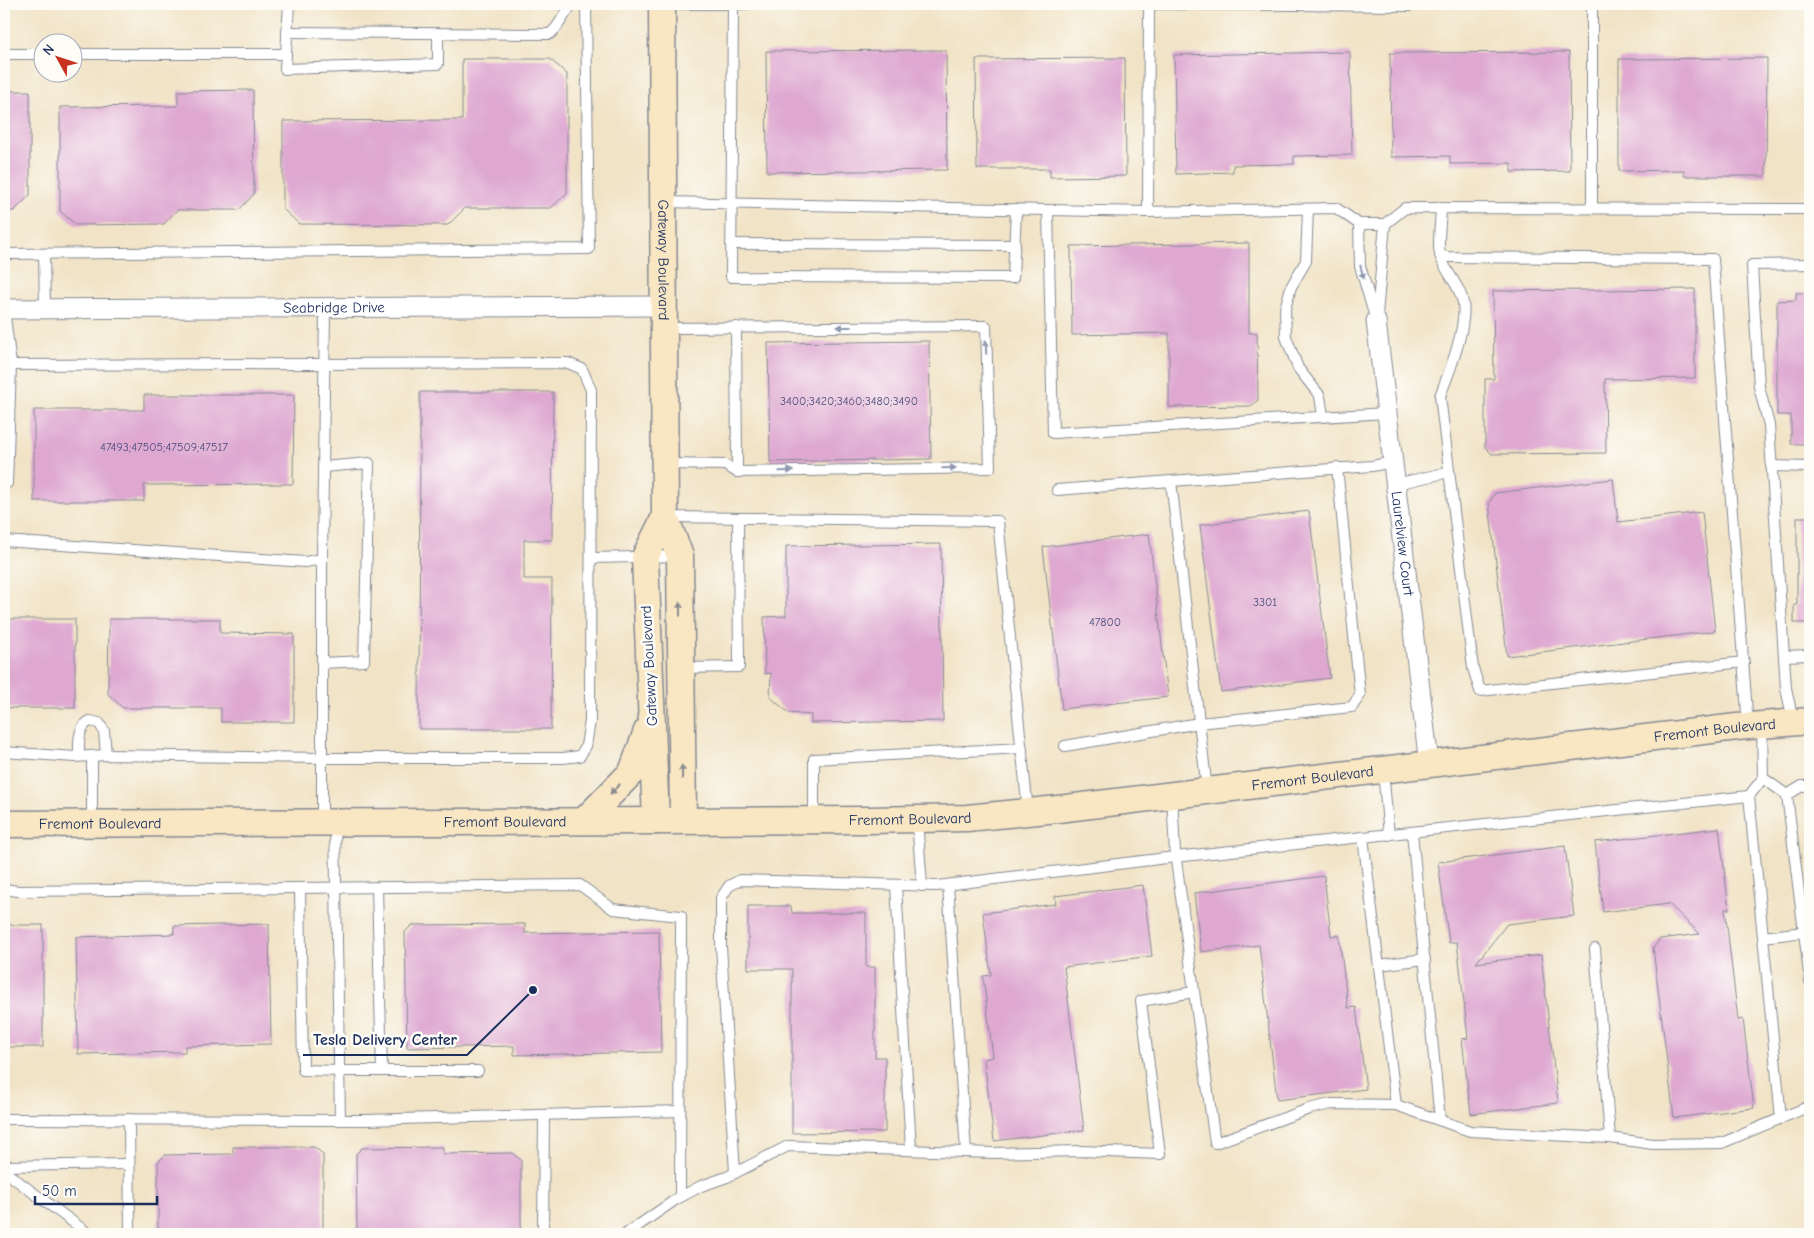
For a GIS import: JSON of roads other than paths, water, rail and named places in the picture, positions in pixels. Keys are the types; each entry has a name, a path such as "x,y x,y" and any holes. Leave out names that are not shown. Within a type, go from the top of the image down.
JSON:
{"main road":[{"name":"Gateway Boulevard","path":"662,4 664,517 680,556 683,820"},
{"name":"Gateway Boulevard","path":"656,821 645,557 664,517"},
{"path":"584,821 632,772 652,716"},
{"name":"Fremont Boulevard","path":"4,824 917,820 967,818 1802,721"}],"street":[{"name":"Seabridge Drive","path":"4,309 325,308 663,317"},
{"name":"Laurelview Court","path":"1376,321 1429,764"}],"lane":[{"path":"289,4 285,69 438,64 438,34"},
{"path":"287,32 550,34 572,4"},
{"path":"4,254 589,249 586,4"},
{"path":"662,4 746,4"},
{"path":"733,4 731,277 1013,278 1016,209"},
{"path":"1148,212 1151,4 1409,6 1412,4"},
{"path":"1592,4 1592,208"},
{"path":"4,54 32,54"},
{"path":"82,54 286,54"},
{"path":"663,202 1148,212 1336,208 1359,224 1385,224 1405,208 1810,210"},
{"path":"1441,208 1440,255 1455,282 1463,303 1462,330 1440,396 1473,668 1480,691 1744,662"},
{"path":"1308,209 1306,261 1291,288 1286,309 1286,337 1298,368 1320,396 1323,416"},
{"path":"1048,210 1052,433 1387,413"},
{"path":"1359,224 1360,266 1376,321"},
{"path":"1376,321 1385,224"},
{"path":"731,244 1015,245"},
{"path":"44,254 45,308"},
{"path":"1440,255 1448,257 1713,259 1744,662 1762,778 1749,796 1781,1118"},
{"path":"1802,721 1786,688 1769,425 1759,387 1752,265 1810,264"},
{"path":"325,308 322,758 337,888 340,1120"},
{"path":"4,309 7,365 7,483"},
{"path":"663,317 736,327 986,326 990,468 737,472 725,464 664,464"},
{"path":"736,327 737,472"},
{"path":"4,752 78,756 563,758 580,756 586,746 590,722 591,390 582,369 568,363 7,365"},
{"path":"1057,490 1337,467 1372,466 1393,462"},
{"path":"322,664 364,661 369,463 323,467"},
{"path":"1771,466 1810,467"},
{"path":"1065,746 1199,724 1352,707 1360,695 1337,467"},
{"path":"1396,484 1449,472"},
{"path":"1171,481 1207,791"},
{"path":"664,517 998,521 1028,812"},
{"path":"680,668 739,667 738,519"},
{"path":"4,541 305,562 322,559"},
{"path":"590,558 680,556"},
{"path":"1784,656 1810,655"},
{"path":"78,756 81,729 90,720 99,723 104,730 106,755"},
{"path":"814,820 814,759 1022,748"},
{"path":"92,756 92,824"},
{"path":"1383,770 1389,835"},
{"path":"1762,778 1786,795 1810,981"},
{"path":"1786,795 1802,786 1810,786"},
{"path":"1172,795 1176,857 1215,1143 1309,1109 1331,1104 1396,1105 1470,1131 1610,1138 1654,1144 1722,1143 1810,1106"},
{"path":"735,1173 721,946 721,898 729,886 740,880 922,886 948,885 1176,857 1749,796"},
{"path":"917,820 922,886"},
{"path":"1412,832 1440,1120"},
{"path":"1363,837 1396,1105"},
{"path":"4,889 18,891 580,885 613,909 681,916 680,1197"},
{"path":"896,885 911,1150"},
{"path":"948,885 966,1152"},
{"path":"300,888 303,1070 340,1072 478,1070"},
{"path":"377,888 382,1071"},
{"path":"1763,938 1804,932"},
{"path":"1594,949 1610,1138"},
{"path":"1379,965 1424,959"},
{"path":"626,1234 680,1197 701,1186 735,1173 788,1146 992,1153 1081,1151 1160,1154 1141,1001 1194,992"},
{"path":"4,1119 340,1120 680,1112"},
{"path":"543,1234 544,1115"},
{"path":"129,1119 130,1234"},
{"path":"4,1166 128,1164"},
{"path":"4,1171 89,1234"}],"place":[{"name":"Tesla Delivery Center","path":"533,990"}]}
